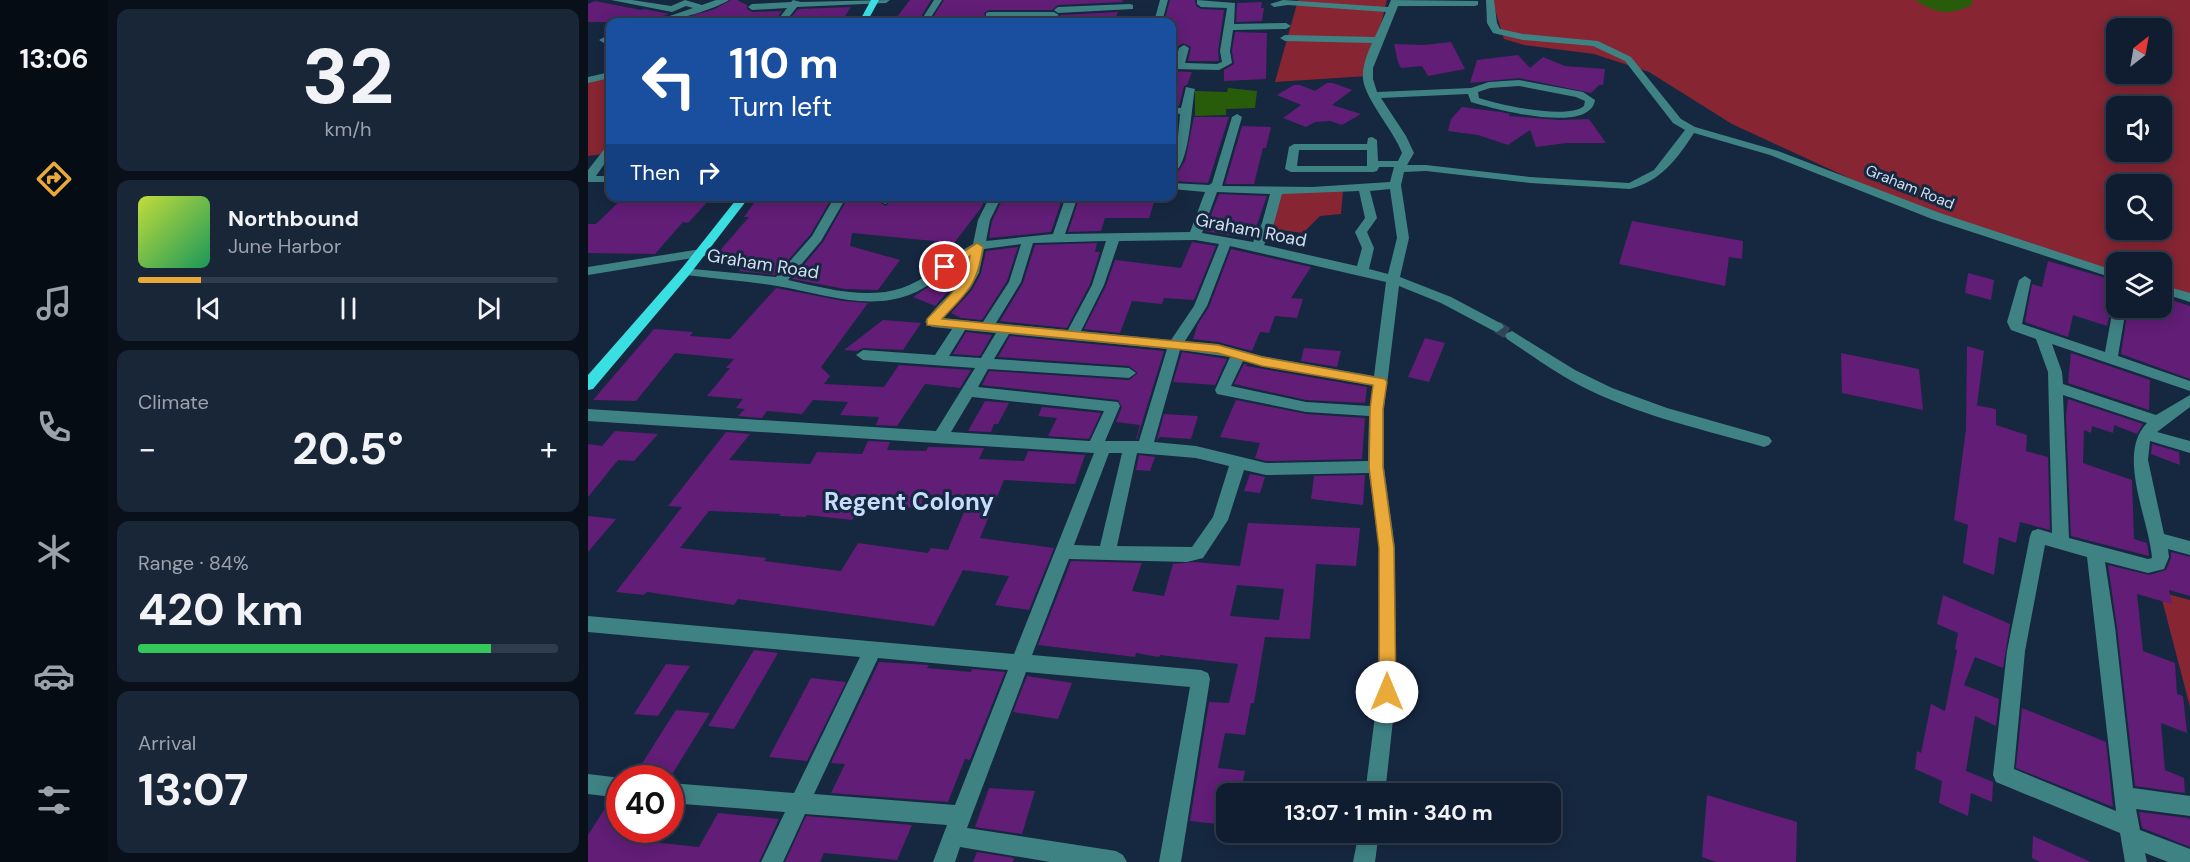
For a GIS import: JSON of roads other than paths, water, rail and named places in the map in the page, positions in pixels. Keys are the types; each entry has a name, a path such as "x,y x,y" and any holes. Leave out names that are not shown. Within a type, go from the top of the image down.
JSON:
{"main road":[{"path":"864,18 874,0"},
{"path":"588,385 701,253 741,201"}],"street":[{"path":"615,0 672,9 685,3 705,8"},
{"path":"671,18 725,0"},
{"path":"752,7 886,0"},
{"path":"927,18 938,0"},
{"path":"1160,18 1164,0"},
{"path":"1176,66 1224,66 1227,63 1225,51 1232,4 1201,4 1201,0"},
{"name":"Graham Road","path":"1490,0 1492,23 1496,31 1523,37 1595,43 1628,59 1677,121 1691,129 1774,153 1936,216 2106,272"},
{"path":"1274,4 1288,1 1393,4 1475,3"},
{"path":"784,18 796,3"},
{"path":"1376,783 1387,692 1386,548 1376,467 1377,409 1393,279 1403,226 1395,185 1408,153 1403,138 1370,88 1368,76 1377,40 1393,4"},
{"path":"988,16 1130,7"},
{"path":"1229,27 1286,26"},
{"path":"1285,38 1377,40"},
{"path":"1176,64 1184,48"},
{"path":"588,80 606,76"},
{"path":"1376,94 1472,91 1489,85 1519,83 1559,89 1579,94 1590,100 1589,107 1583,112 1538,114 1474,100 1472,91"},
{"path":"1177,148 1190,89"},
{"path":"1176,110 1185,111"},
{"path":"1196,237 1212,189 1217,184 1237,117"},
{"path":"1371,164 1530,180 1630,186 1645,183 1660,172 1691,129"},
{"path":"1371,143 1371,164 1373,169 1291,169 1294,147 1371,143"},
{"path":"588,178 606,154"},
{"path":"588,178 606,180"},
{"path":"1176,186 1277,189 1364,188 1395,185"},
{"path":"1362,272 1368,248 1361,232 1371,218 1364,188"},
{"path":"1257,246 1268,223 1277,189"},
{"path":"780,282 817,238 838,201"},
{"path":"994,201 984,220 973,273 965,286 932,322 1218,349 1238,356 1380,382"},
{"path":"1058,238 1070,201"},
{"path":"1072,335 1098,285 1114,237"},
{"name":"Graham Road","path":"686,271 780,282 842,296 875,296 905,292 933,277 958,257 977,247 997,242 1058,238 1196,237 1257,246 1393,279 1446,300 1497,327"},
{"path":"986,328 1015,282 1028,241"},
{"path":"1107,553 1138,447 1175,345 1200,306 1226,241"},
{"path":"588,271 701,253"},
{"path":"2025,279 2014,322 2016,327 2190,386"},
{"path":"2172,292 2190,298"},
{"path":"2110,360 2118,318"},
{"path":"939,360 961,326"},
{"path":"939,437 1005,329"},
{"path":"1512,336 1576,377 1607,392 1649,408 1764,441"},
{"path":"2043,338 2051,357 2056,387 2061,543"},
{"path":"863,355 1129,374"},
{"path":"1238,356 1221,390 1306,406 1370,411"},
{"path":"2056,387 2158,421"},
{"path":"944,862 956,826 1064,552 1113,406 967,391"},
{"path":"2190,400 2158,421 2145,434 2139,446 2140,460 2162,557 2158,564 2148,566 2038,536 2016,651 2003,775 2190,860"},
{"path":"588,415 1100,447 1138,447 1196,452 1266,469 1376,467"},
{"path":"2145,434 2190,447"},
{"path":"1064,552 1187,555 1197,553 1220,520 1238,463"},
{"path":"2157,539 2190,548"},
{"path":"2095,552 2106,627 2124,797 2136,862"},
{"path":"588,624 1201,679 1170,862"},
{"path":"772,862 873,649"},
{"path":"588,784 606,786"},
{"path":"684,794 800,805 956,826 1116,862"},
{"path":"2124,797 2190,806"},
{"path":"1364,862 1367,843"}],"tunnel":[{"path":"1497,327 1512,336"}],"district":[{"name":"Regent Colony","path":"909,502"}]}
